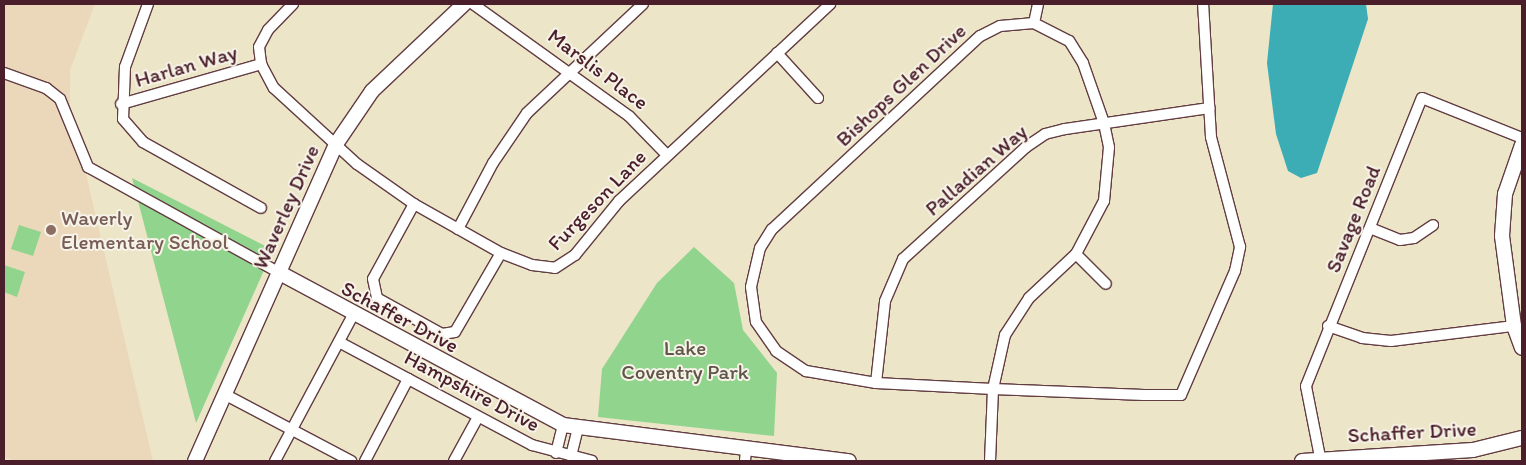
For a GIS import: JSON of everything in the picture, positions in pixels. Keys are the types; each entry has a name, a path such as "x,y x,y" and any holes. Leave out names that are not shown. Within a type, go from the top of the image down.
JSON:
{"street":[{"path":"148,4 124,67 121,104 123,119 143,142 261,208"},
{"name":"Harlan Way","path":"293,4 268,30 259,47 261,64 274,88 336,144"},
{"name":"Waverley Drive","path":"195,461 336,144 372,91 464,4"},
{"name":"Marslis Place","path":"474,4 648,131 667,154"},
{"path":"458,229 493,163 527,113 643,4"},
{"name":"Furgeson Lane","path":"336,144 414,204 458,229 501,253 532,265 555,268 575,255 619,201 667,154 830,4"},
{"path":"990,461 993,389 998,356 1015,317 1076,254 1104,201 1109,147 1104,123 1083,63 1069,41 1034,22 1038,4"},
{"path":"1203,4 1209,108"},
{"name":"Bishops Glen Drive","path":"1034,22 1000,26 980,36 772,229 760,248 751,287 756,322 765,338 806,371 876,383 1181,395 1235,271 1240,246 1211,137 1209,108"},
{"path":"777,53 818,98"},
{"name":"Harlan Way","path":"121,104 261,64"},
{"name":"Schaffer Drive","path":"4,73 46,88 60,99 88,167 353,315 563,425 745,455 849,461"},
{"name":"Savage Road","path":"1320,457 1306,386 1328,326 1422,98 1522,138"},
{"name":"Palladian Way","path":"876,383 885,301 903,259 1026,147 1045,134 1104,123 1209,108"},
{"path":"1522,145 1505,194 1502,236 1514,326 1522,348"},
{"path":"414,204 373,279 377,298 442,334 455,332 501,253"},
{"path":"1370,228 1400,240 1414,238 1433,225"},
{"path":"1076,254 1106,284"},
{"path":"276,461 353,315"},
{"path":"1328,326 1362,338 1391,341 1514,326"},
{"name":"Hampshire Drive","path":"339,342 478,417 556,453 592,461"},
{"path":"366,461 408,379"},
{"path":"224,394 351,461"},
{"path":"454,461 478,417"},
{"path":"556,453 563,425"},
{"path":"571,456 578,427"},
{"name":"Schaffer Drive","path":"1302,461 1320,457 1434,457 1507,446 1522,438"}],"shaded area":[{"name":"Waverly Elementary School","path":"4,4 95,4 70,70 70,106 153,461 14,461 4,457"}],"green space":[{"path":"132,178 273,250 196,423"},
{"path":"19,225 41,232 33,256 11,249"},
{"name":"Lake Coventry Park","path":"694,247 734,283 743,330 777,373 774,436 598,417 602,369 657,283"},
{"path":"4,265 25,272 17,297 4,292"}],"water":[{"path":"1273,4 1366,4 1368,19 1317,173 1301,178 1288,171 1276,134 1267,63"}],"place":[{"name":"Waverly Elementary School","path":"51,230"}]}
